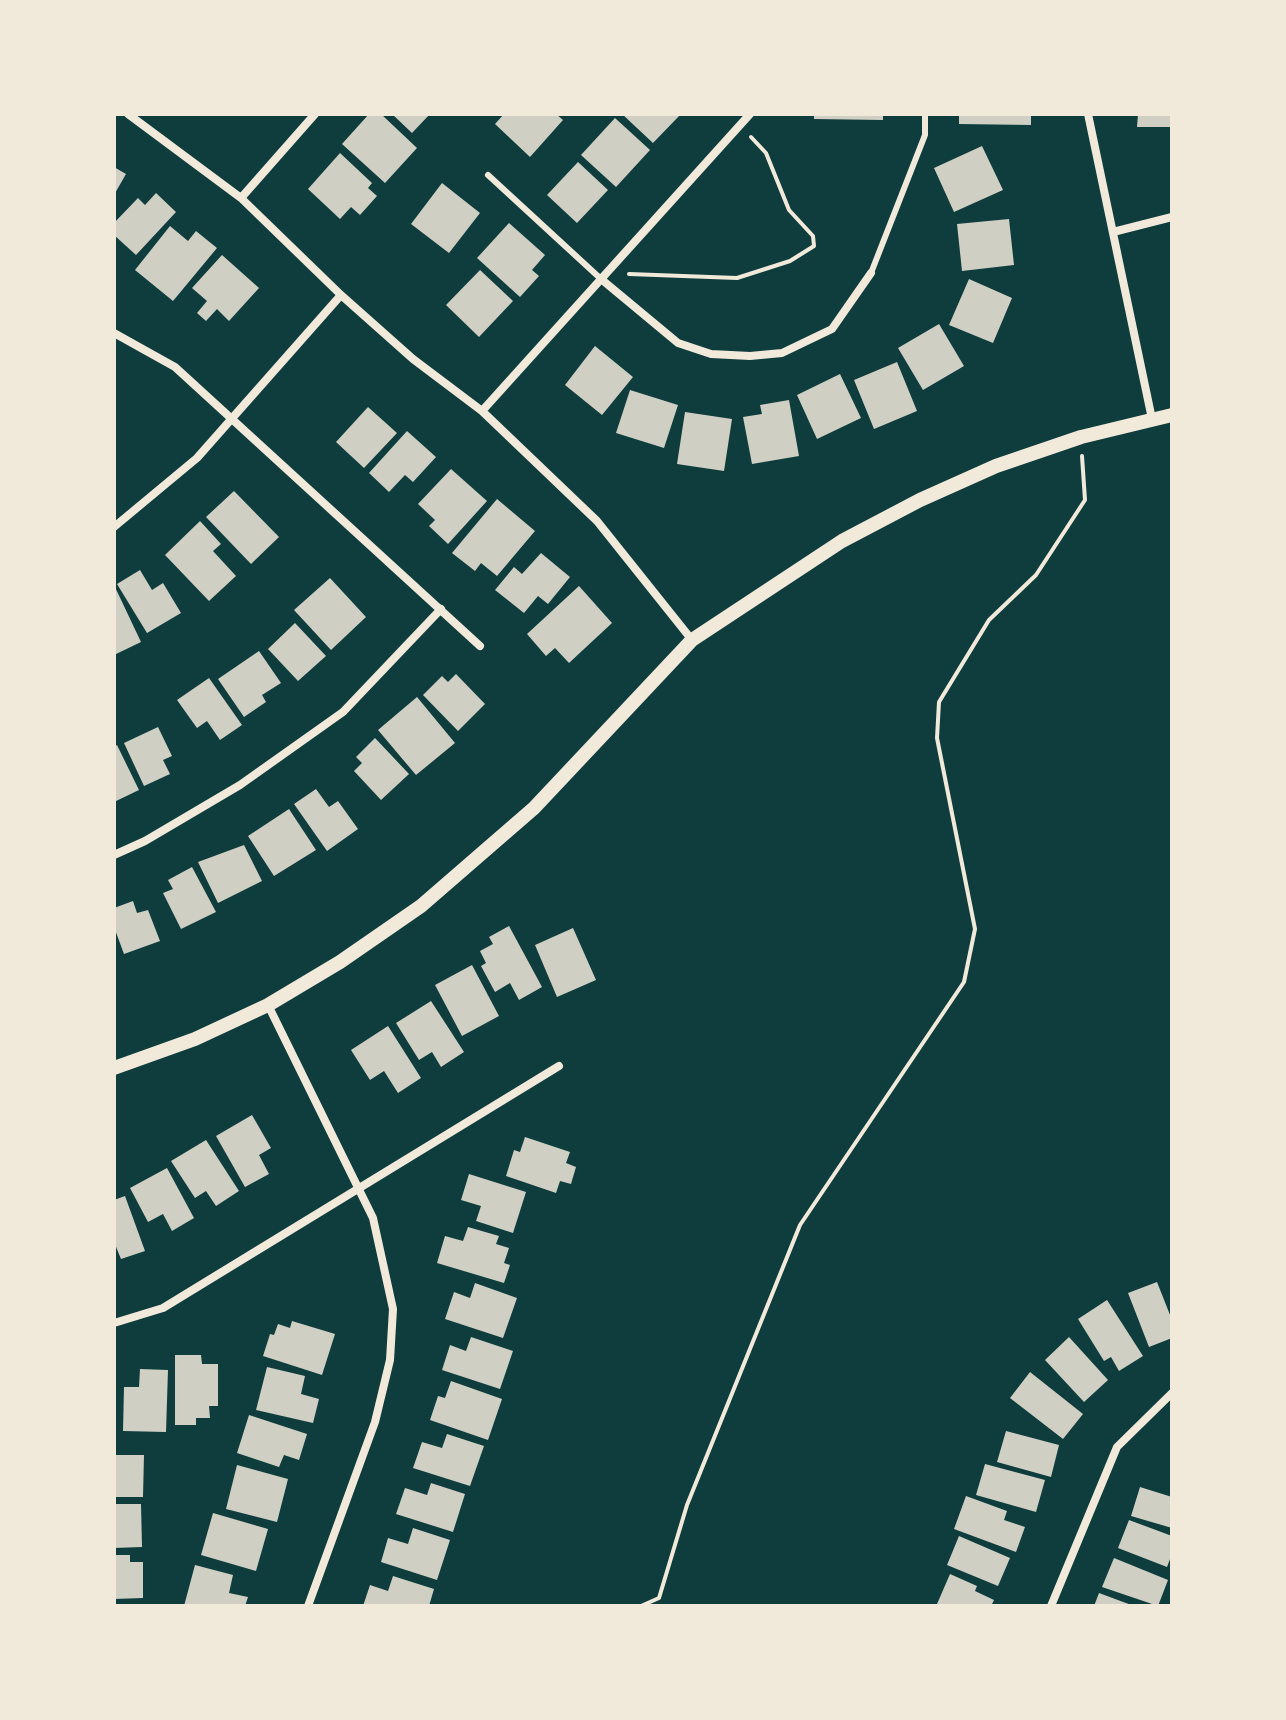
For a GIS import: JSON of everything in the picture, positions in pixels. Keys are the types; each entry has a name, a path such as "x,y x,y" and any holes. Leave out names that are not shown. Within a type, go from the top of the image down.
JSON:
{"street":[{"path":"128,114 241,198 341,295 413,359 482,411 597,521 692,640"},
{"path":"241,198 315,114"},
{"path":"482,411 750,114"},
{"path":"1088,114 1152,419"},
{"path":"1113,232 1172,217"},
{"path":"604,276 678,343 711,354 750,356 782,353 832,329 871,273"},
{"path":"114,527 197,458 341,295"},
{"path":"114,333 175,367 480,646"},
{"path":"114,1068 195,1039 268,1005 340,962 432,896 534,808 692,640 842,541 920,500 996,466 1081,437 1172,415"},
{"path":"114,855 145,841 240,785 343,712 441,609"},
{"path":"268,1005 373,1218 386,1264 393,1309 390,1360 375,1422 308,1606"},
{"path":"114,1323 163,1308 559,1066"},
{"path":"1051,1606 1117,1447 1172,1393"}],"lane":[{"path":"871,273 925,135 925,114"},
{"path":"488,175 604,276"}],"path":[{"path":"604,276 737,278 790,261 814,246 813,236 789,210 766,153 739,125"},
{"path":"641,1606 659,1598 687,1505 800,1225 964,982 975,929 937,738 939,702 989,620 1036,575 1085,500 1081,437"}],"building":[{"path":"369,114 381,114 417,148 385,183 342,144"},
{"path":"392,114 430,114 412,133"},
{"path":"504,114 556,114 563,120 530,157 495,124"},
{"path":"622,114 681,114 653,143"},
{"path":"814,114 883,114 883,120 814,119"},
{"path":"959,114 1031,114 1031,125 959,124"},
{"path":"1138,114 1172,114 1172,127 1137,127"},
{"path":"615,118 650,150 616,187 581,155"},
{"path":"982,146 1003,190 954,212 934,168"},
{"path":"340,153 372,183 368,188 377,196 360,215 351,207 340,219 308,189"},
{"path":"578,162 608,190 577,223 547,195"},
{"path":"114,167 126,174 114,195"},
{"path":"442,183 480,213 449,253 411,224"},
{"path":"156,193 176,212 136,255 114,235 114,223 138,198 145,205"},
{"path":"1009,219 1014,265 962,271 957,224"},
{"path":"509,223 545,255 532,270 539,276 520,297 477,258"},
{"path":"170,226 188,241 196,231 217,248 173,301 135,270"},
{"path":"222,255 259,288 229,321 217,309 206,321 197,313 207,301 192,288"},
{"path":"480,270 513,301 479,337 446,305"},
{"path":"969,279 1012,298 993,343 949,325"},
{"path":"939,324 964,366 923,390 898,348"},
{"path":"595,346 633,377 602,415 565,385"},
{"path":"897,362 917,411 874,429 854,380"},
{"path":"840,374 861,418 817,439 797,395"},
{"path":"630,390 678,405 664,448 616,433"},
{"path":"789,400 799,456 752,464 743,417 762,414 760,405"},
{"path":"368,407 397,433 364,468 336,442"},
{"path":"685,412 732,419 724,471 677,464"},
{"path":"407,431 436,457 413,482 405,475 389,492 369,473"},
{"path":"451,469 487,501 448,544 429,526 435,520 418,504"},
{"path":"234,491 279,537 251,564 206,517"},
{"path":"497,499 535,531 497,576 481,563 475,571 452,553"},
{"path":"200,521 221,544 213,551 236,576 209,601 165,555"},
{"path":"541,553 570,577 548,604 538,596 524,613 495,590 514,567 522,574"},
{"path":"140,570 152,590 163,583 181,613 147,633 117,584"},
{"path":"330,578 366,617 331,650 294,610"},
{"path":"114,585 141,642 114,655"},
{"path":"579,586 612,623 569,663 555,648 546,656 527,634"},
{"path":"295,623 326,656 298,681 268,649"},
{"path":"259,651 281,683 262,695 266,702 244,717 218,679"},
{"path":"456,674 485,704 458,731 423,695 442,676 448,682"},
{"path":"209,678 242,725 220,740 207,721 197,728 177,700"},
{"path":"417,697 455,743 416,775 378,730"},
{"path":"158,727 172,756 163,760 170,774 144,786 124,743"},
{"path":"375,738 409,774 381,800 354,771 362,763 356,757"},
{"path":"117,745 139,790 114,802 114,747"},
{"path":"316,789 329,807 338,801 358,829 327,851 294,804"},
{"path":"289,809 316,850 274,876 248,836"},
{"path":"244,845 262,881 218,903 198,862"},
{"path":"192,867 216,912 181,929 163,893 173,889 168,880"},
{"path":"133,901 137,913 148,910 160,941 124,954 114,927 114,908"},
{"path":"509,926 542,987 519,1000 510,983 495,992 481,966 486,963 480,951 493,944 489,937"},
{"path":"573,928 596,980 557,997 535,945"},
{"path":"472,965 499,1016 462,1036 435,985"},
{"path":"431,1001 464,1052 441,1067 432,1052 419,1060 396,1023"},
{"path":"388,1026 421,1078 398,1093 384,1071 370,1080 351,1050"},
{"path":"252,1115 271,1148 259,1155 269,1174 245,1187 216,1136"},
{"path":"525,1137 570,1152 566,1163 576,1167 571,1184 560,1181 556,1193 506,1176 514,1150 520,1152"},
{"path":"206,1140 239,1191 216,1206 206,1191 195,1198 171,1161"},
{"path":"167,1168 194,1218 172,1231 163,1214 148,1222 130,1188"},
{"path":"469,1174 526,1192 513,1233 476,1221 481,1206 461,1200"},
{"path":"125,1196 145,1251 121,1259 114,1242 114,1200"},
{"path":"468,1227 499,1236 496,1244 509,1248 504,1263 510,1265 504,1283 437,1263 445,1236 463,1241"},
{"path":"1157,1282 1172,1320 1172,1338 1149,1347 1128,1293"},
{"path":"475,1283 517,1298 503,1338 445,1319 454,1292 470,1298"},
{"path":"1107,1300 1143,1356 1119,1371 1111,1357 1104,1361 1078,1319"},
{"path":"292,1321 335,1334 322,1375 263,1356 270,1334 274,1335 278,1324 290,1328"},
{"path":"471,1337 513,1351 500,1389 442,1370 450,1345 466,1351"},
{"path":"1069,1337 1108,1380 1084,1402 1045,1360"},
{"path":"175,1355 201,1355 202,1364 218,1364 218,1406 209,1406 210,1418 196,1418 196,1425 175,1425"},
{"path":"267,1367 305,1376 301,1394 319,1399 313,1423 256,1410"},
{"path":"140,1369 168,1370 166,1432 123,1431 124,1387 139,1387"},
{"path":"1030,1372 1083,1414 1063,1439 1010,1398"},
{"path":"451,1381 502,1399 488,1440 430,1420 438,1396 445,1398"},
{"path":"249,1415 307,1434 299,1460 284,1455 279,1467 237,1453"},
{"path":"1006,1431 1059,1445 1051,1477 997,1462"},
{"path":"447,1434 484,1446 470,1486 413,1468 422,1442 442,1448"},
{"path":"114,1455 144,1455 143,1497 114,1497"},
{"path":"985,1464 1045,1480 1036,1512 976,1495"},
{"path":"237,1465 288,1479 277,1522 226,1509"},
{"path":"431,1483 465,1494 453,1532 396,1514 405,1488 427,1495"},
{"path":"1140,1487 1172,1497 1172,1528 1131,1516"},
{"path":"966,1496 1007,1511 1004,1520 1025,1527 1016,1552 954,1529"},
{"path":"114,1504 141,1504 142,1547 114,1548"},
{"path":"213,1513 268,1529 256,1571 201,1555"},
{"path":"1129,1520 1172,1536 1172,1554 1167,1567 1118,1548"},
{"path":"413,1528 450,1540 437,1580 381,1562 388,1538 408,1544"},
{"path":"959,1536 1010,1558 998,1586 947,1565"},
{"path":"114,1555 130,1555 130,1562 143,1562 143,1598 114,1599"},
{"path":"1114,1558 1168,1580 1158,1606 1102,1587"},
{"path":"195,1565 233,1575 229,1593 248,1597 245,1606 184,1606"},
{"path":"950,1574 977,1586 975,1591 994,1600 991,1606 937,1604"},
{"path":"393,1576 434,1589 429,1606 363,1606 370,1585 388,1591"},
{"path":"1099,1593 1134,1606 1094,1606"}]}
